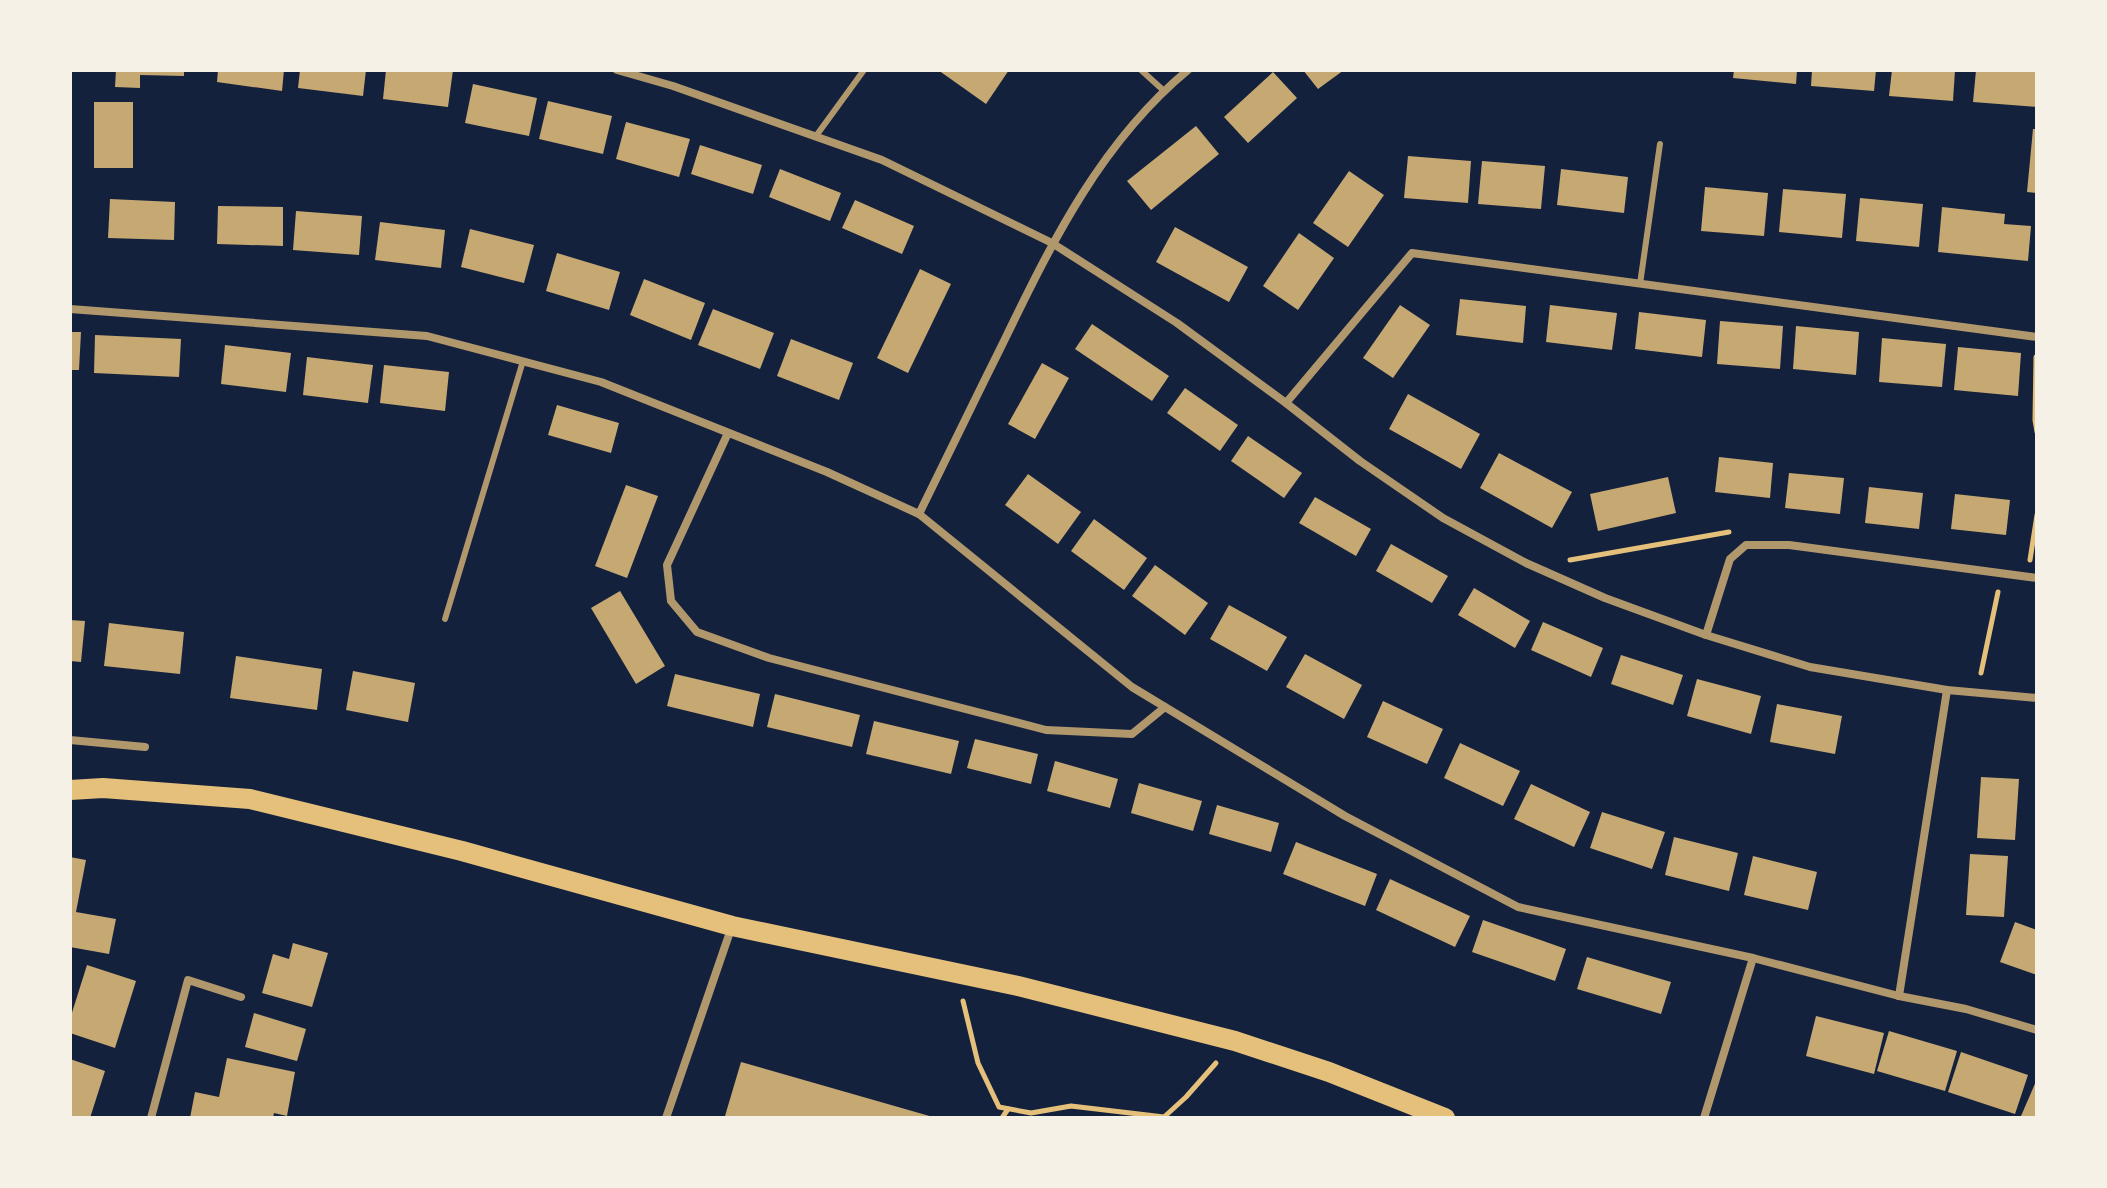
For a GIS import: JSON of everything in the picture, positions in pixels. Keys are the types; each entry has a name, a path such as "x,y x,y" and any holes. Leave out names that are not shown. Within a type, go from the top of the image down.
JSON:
{"main road":[{"path":"70,790 103,788 250,799 462,851 732,926 1018,986 1235,1041 1329,1072 1445,1118"}],"street":[{"path":"617,70 673,86 882,160 1052,243 1177,323 1360,461 1443,518 1534,566 1605,598 1706,635 1810,667 1947,690 2037,698"},
{"path":"919,514 1052,243 1118,140 1163,90 1188,70"},
{"path":"1286,403 1412,253 2037,340"},
{"path":"70,309 427,336 601,382 827,472 919,514 1132,687 1345,816 1518,907 1753,958 1899,996 1966,1009 2037,1030"},
{"path":"728,433 667,565 671,601 697,632 769,658 1046,730 1132,734 1165,707"},
{"path":"1706,635 1730,559 1746,545 1789,545 2032,578"},
{"path":"1899,996 1947,690"},
{"path":"70,740 145,747"},
{"path":"666,1118 732,926"},
{"path":"1704,1118 1753,958"},
{"path":"151,1118 188,980 241,997"}],"lane":[{"path":"816,136 864,70"},
{"path":"1141,70 1163,90"},
{"path":"1640,284 1660,144"},
{"path":"445,619 523,361"}],"path":[{"path":"2037,340 2037,432"},
{"path":"2032,578 2037,515"},
{"path":"1534,566 1727,531 1742,535"},
{"path":"1976,693 2001,574"},
{"path":"956,973 978,1063 999,1107 1031,1113 1071,1106 1163,1118 1186,1097 1235,1041"},
{"path":"1002,1118 1008,1109"}],"building":[{"path":"116,70 184,70 184,76 140,75 140,88 115,87"},
{"path":"218,70 284,70 282,91 217,82"},
{"path":"300,70 366,70 363,96 298,88"},
{"path":"386,70 453,70 448,107 383,99"},
{"path":"938,70 1009,70 986,104"},
{"path":"1303,70 1344,70 1318,89"},
{"path":"1734,70 1797,70 1796,84 1733,78"},
{"path":"1812,70 1876,70 1874,91 1811,86"},
{"path":"1892,70 1955,70 1953,101 1889,96"},
{"path":"1976,70 2037,70 2037,107 1973,102"},
{"path":"1273,72 1297,98 1248,143 1224,117"},
{"path":"473,84 537,98 529,136 465,123"},
{"path":"548,101 612,116 603,154 539,139"},
{"path":"94,102 133,102 133,168 94,168"},
{"path":"626,122 690,139 679,177 616,159"},
{"path":"1196,126 1219,154 1151,210 1127,181"},
{"path":"2033,129 2037,129 2037,193 2027,192"},
{"path":"700,145 762,165 753,194 691,174"},
{"path":"1408,156 1471,161 1468,203 1404,198"},
{"path":"1482,161 1545,166 1541,209 1478,204"},
{"path":"780,169 841,193 830,221 769,197"},
{"path":"1561,169 1628,177 1624,213 1557,205"},
{"path":"1349,171 1384,195 1348,247 1313,223"},
{"path":"1705,187 1768,193 1764,236 1701,231"},
{"path":"1783,189 1846,194 1842,238 1779,232"},
{"path":"1860,198 1923,204 1919,247 1856,241"},
{"path":"110,199 175,202 174,240 108,238"},
{"path":"855,200 914,226 902,254 842,228"},
{"path":"218,206 283,207 283,246 217,244"},
{"path":"1942,207 2005,214 2004,224 2031,226 2028,261 1938,252"},
{"path":"296,211 362,216 359,255 293,250"},
{"path":"380,222 445,230 441,268 375,260"},
{"path":"1175,227 1248,267 1229,302 1156,262"},
{"path":"470,229 534,245 524,283 461,267"},
{"path":"1299,233 1334,258 1298,310 1263,286"},
{"path":"557,253 620,272 609,310 546,291"},
{"path":"920,269 951,284 908,373 877,358"},
{"path":"644,279 705,303 691,340 630,315"},
{"path":"1460,299 1526,306 1523,343 1456,335"},
{"path":"1400,305 1430,325 1393,378 1363,358"},
{"path":"1550,305 1617,313 1612,350 1546,342"},
{"path":"713,309 774,333 760,369 698,345"},
{"path":"1639,312 1706,320 1702,357 1635,349"},
{"path":"1720,321 1783,326 1780,369 1717,364"},
{"path":"1092,324 1169,376 1152,401 1075,349"},
{"path":"1796,326 1859,332 1856,375 1793,369"},
{"path":"70,332 81,332 79,370 70,370"},
{"path":"95,335 181,339 179,377 94,373"},
{"path":"1882,338 1946,344 1942,387 1879,382"},
{"path":"791,339 853,363 839,400 777,376"},
{"path":"225,345 291,353 286,392 221,384"},
{"path":"1958,347 2021,353 2018,396 1954,390"},
{"path":"307,357 373,365 368,403 303,395"},
{"path":"1042,363 1069,378 1035,439 1008,424"},
{"path":"384,365 449,372 445,411 380,403"},
{"path":"1185,388 1238,425 1220,451 1167,413"},
{"path":"1408,394 1480,434 1461,469 1389,429"},
{"path":"557,405 619,423 611,453 548,435"},
{"path":"1248,436 1302,473 1284,498 1231,461"},
{"path":"1499,453 1572,492 1552,528 1480,488"},
{"path":"1719,457 1773,463 1770,498 1715,492"},
{"path":"1789,473 1844,478 1840,514 1785,508"},
{"path":"1028,474 1081,512 1058,544 1005,505"},
{"path":"1668,477 1676,513 1598,531 1590,494"},
{"path":"626,485 658,496 627,578 595,566"},
{"path":"1869,487 1923,493 1919,529 1865,523"},
{"path":"1955,494 2010,500 2006,535 1951,529"},
{"path":"1315,497 1371,529 1356,556 1299,523"},
{"path":"1094,519 1147,558 1124,590 1071,551"},
{"path":"1391,544 1448,576 1432,603 1376,571"},
{"path":"1155,565 1208,603 1185,635 1132,596"},
{"path":"1474,588 1530,621 1515,648 1458,615"},
{"path":"620,591 665,666 636,684 591,608"},
{"path":"1229,605 1287,637 1267,671 1210,639"},
{"path":"70,620 85,621 81,662 70,661"},
{"path":"1543,622 1603,648 1591,677 1531,650"},
{"path":"109,623 184,632 180,674 104,666"},
{"path":"1305,654 1362,685 1344,719 1286,687"},
{"path":"1621,655 1683,675 1673,705 1611,684"},
{"path":"236,656 322,669 317,710 230,698"},
{"path":"353,671 415,683 408,722 346,710"},
{"path":"675,674 760,694 753,727 667,706"},
{"path":"1697,679 1761,696 1751,734 1687,716"},
{"path":"775,694 860,715 852,747 767,727"},
{"path":"1383,701 1443,729 1427,764 1367,737"},
{"path":"1777,704 1842,716 1835,754 1770,742"},
{"path":"874,721 959,741 951,774 866,754"},
{"path":"975,739 1038,754 1031,784 967,768"},
{"path":"1460,743 1520,771 1503,806 1444,778"},
{"path":"1055,761 1118,779 1110,808 1047,791"},
{"path":"1981,777 2019,779 2015,840 1977,838"},
{"path":"1139,783 1202,801 1193,831 1131,813"},
{"path":"1531,784 1590,812 1574,847 1514,819"},
{"path":"1217,805 1279,823 1271,852 1209,834"},
{"path":"1602,812 1665,832 1652,869 1590,848"},
{"path":"1674,837 1738,853 1729,891 1665,875"},
{"path":"1296,842 1377,874 1365,906 1283,874"},
{"path":"1970,854 2008,856 2004,917 1966,915"},
{"path":"1753,856 1817,872 1808,910 1744,895"},
{"path":"70,857 86,860 76,912 116,919 109,954 70,947"},
{"path":"1390,879 1470,916 1455,947 1376,910"},
{"path":"1483,920 1566,949 1555,981 1472,952"},
{"path":"2015,922 2037,930 2037,975 2000,962"},
{"path":"293,943 328,953 312,1007 262,993 273,954 289,959"},
{"path":"1587,957 1671,982 1661,1014 1577,989"},
{"path":"87,965 136,981 115,1048 70,1033 70,1019"},
{"path":"254,1013 306,1029 297,1061 245,1047"},
{"path":"1816,1016 1884,1033 1874,1074 1806,1056"},
{"path":"1889,1031 1957,1051 1945,1091 1877,1071"},
{"path":"1961,1052 2028,1075 2015,1114 1948,1092"},
{"path":"227,1058 295,1072 287,1116 274,1113 273,1118 190,1118 195,1092 219,1097"},
{"path":"70,1059 105,1071 90,1118 70,1118"},
{"path":"741,1062 933,1117 933,1118 725,1116"},
{"path":"2037,1079 2037,1118 2024,1118 2021,1116"}]}
